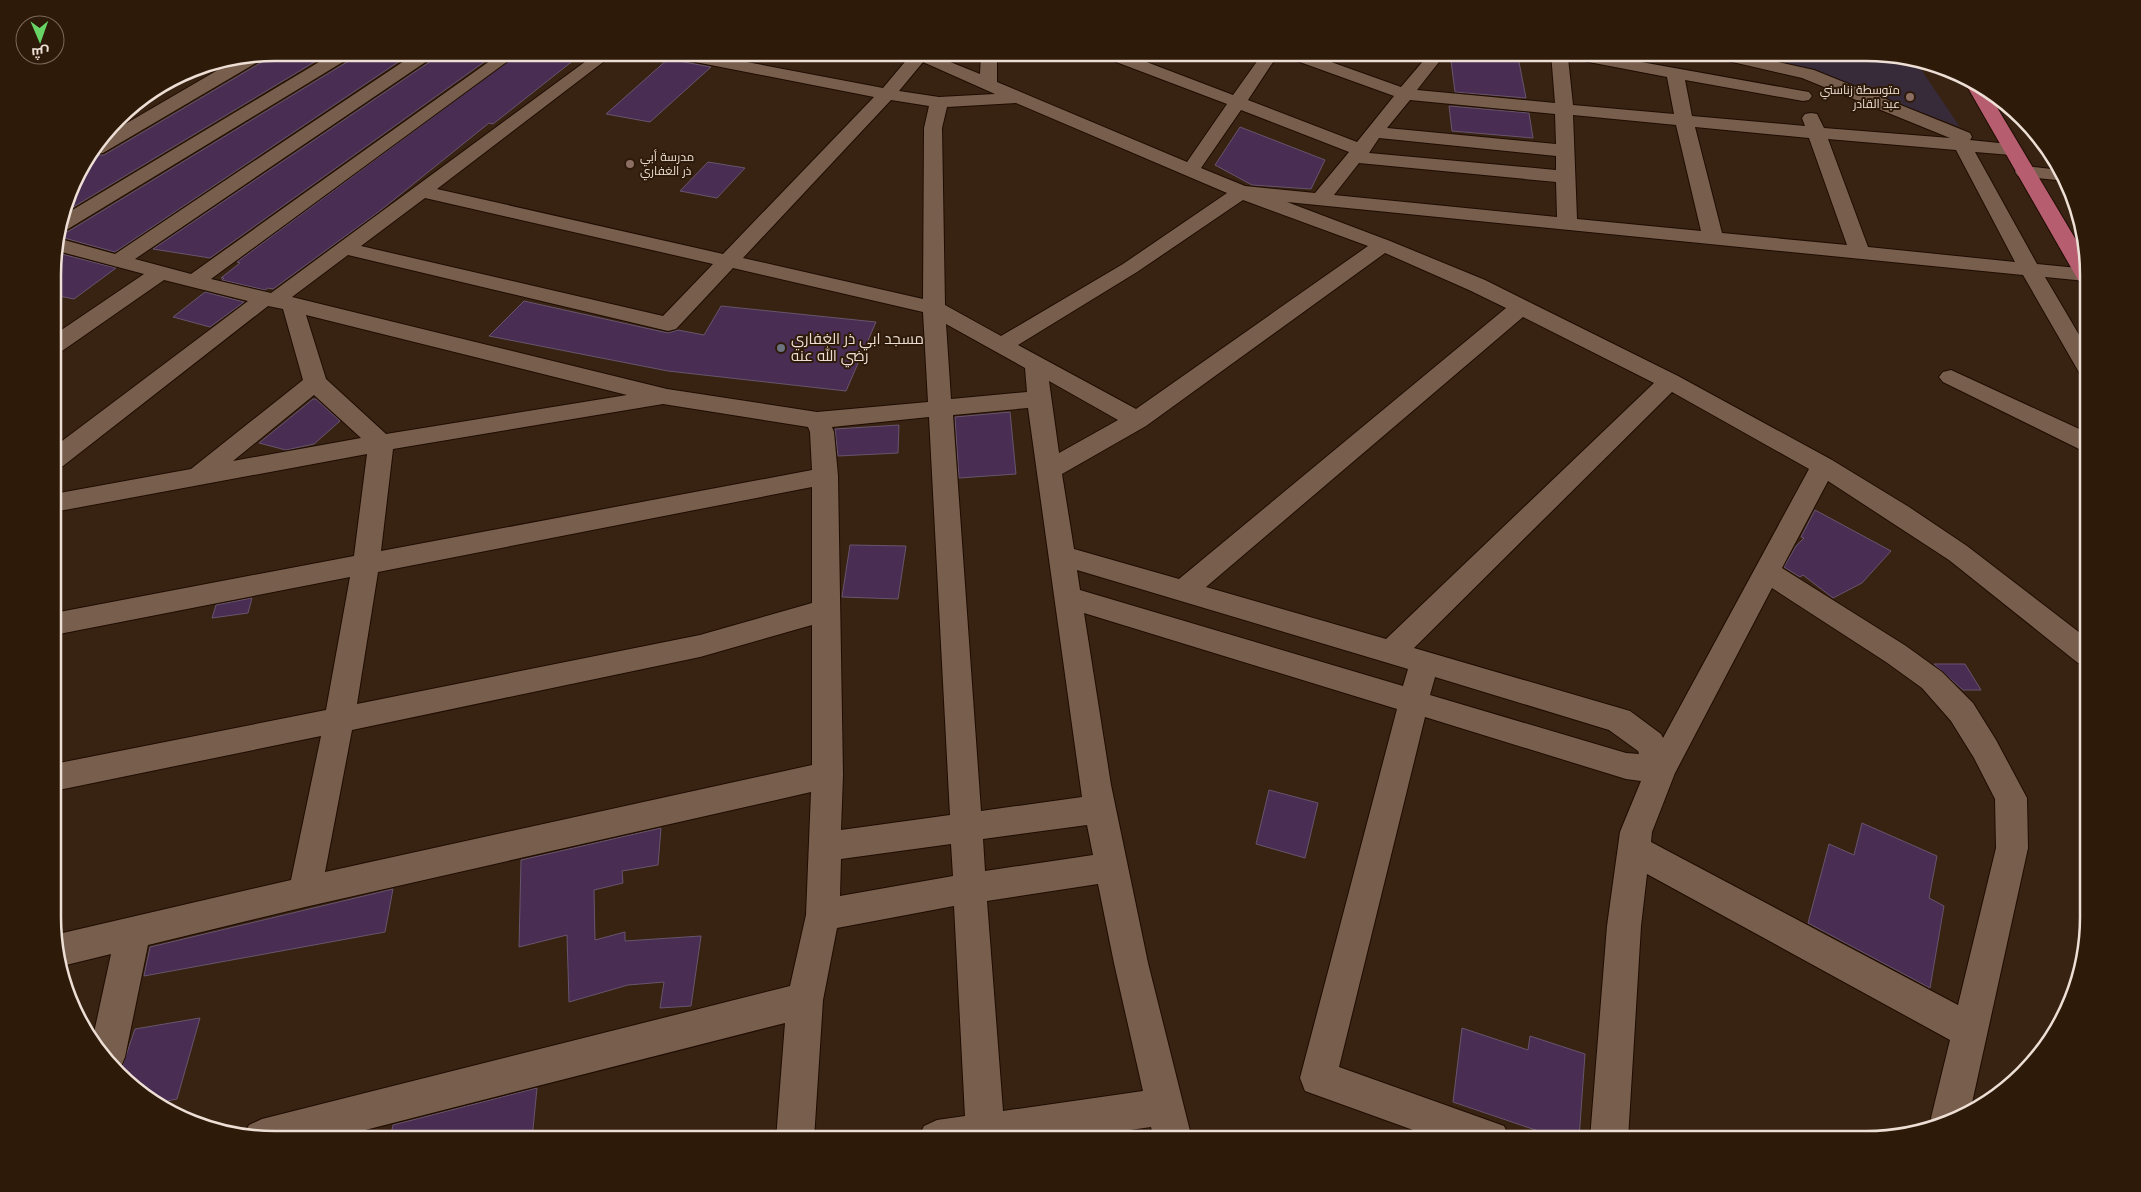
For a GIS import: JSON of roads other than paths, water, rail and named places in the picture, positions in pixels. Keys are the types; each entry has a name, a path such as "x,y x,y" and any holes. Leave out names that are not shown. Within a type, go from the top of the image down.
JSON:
{"main road":[{"path":"1980,94 2079,263"}],"street":[{"path":"69,220 329,61"},
{"path":"118,261 414,61"},
{"path":"194,281 499,61"},
{"path":"61,455 278,301 344,248 595,61"},
{"path":"720,61 887,94 939,102 1017,98"},
{"path":"344,248 668,324 887,94 913,61"},
{"path":"934,61 1017,98 1241,192 1383,245 1477,285 1670,381 1823,466 1958,553 2080,649"},
{"path":"988,84 989,61"},
{"path":"1132,61 1358,153 1566,177"},
{"path":"1190,170 1265,61"},
{"path":"1316,61 1404,94 1684,121 2011,149"},
{"path":"1320,200 1431,61"},
{"path":"1560,61 1564,109 1567,224"},
{"path":"1615,61 1802,96"},
{"path":"1754,61 1808,74 1985,146"},
{"path":"107,143 242,64"},
{"path":"1675,72 1684,121 1713,238"},
{"path":"1808,74 1802,96 1818,133 1860,253"},
{"path":"939,102 933,128 934,308 970,888 955,1131"},
{"path":"1374,132 1565,151"},
{"path":"1963,146 2029,268 2080,355"},
{"path":"2025,172 2055,175"},
{"path":"421,191 934,308 1137,420"},
{"path":"1002,345 1130,268 1241,192 2029,268 2080,275"},
{"path":"1049,470 1137,420 1383,245"},
{"path":"63,246 194,281 667,397 817,420 941,407 1039,400"},
{"path":"61,341 161,272"},
{"path":"278,301 314,382 381,443"},
{"path":"1183,591 1521,307"},
{"path":"1036,364 1039,400 1067,597 1100,808 1131,963 1170,1123 1038,1131"},
{"path":"1951,378 2080,439"},
{"path":"1391,652 1670,381"},
{"path":"199,476 314,382"},
{"path":"61,502 381,443 667,397"},
{"path":"796,1131 805,1000 823,915 827,775 825,476 822,432 817,420"},
{"path":"305,892 339,720 366,565 381,443"},
{"path":"1610,1131 1624,926 1636,832 1661,770 1823,466"},
{"path":"61,623 825,476"},
{"path":"1062,556 1619,720 1650,743 1661,770"},
{"path":"1767,571 1888,648 1932,680 1962,712 1985,749 2011,798 2012,848 1951,1113"},
{"path":"1067,597 1626,766 1661,770"},
{"path":"61,777 700,646 825,610"},
{"path":"1424,662 1412,702 1318,1078 1468,1131"},
{"path":"64,949 305,892 827,775"},
{"path":"825,847 1100,808"},
{"path":"1634,850 1970,1031"},
{"path":"823,915 970,888 1112,867"},
{"path":"108,1051 133,933"},
{"path":"290,1131 805,1000"}],"place":[{"name":"متوسطة زناسني عبد القادر","path":"1910,97"},
{"name":"مدرسة أبي ذر الغفاري","path":"630,164"},
{"name":"مسجد ابي ذر الغفاري رضي الله عنه","path":"781,348"}]}
